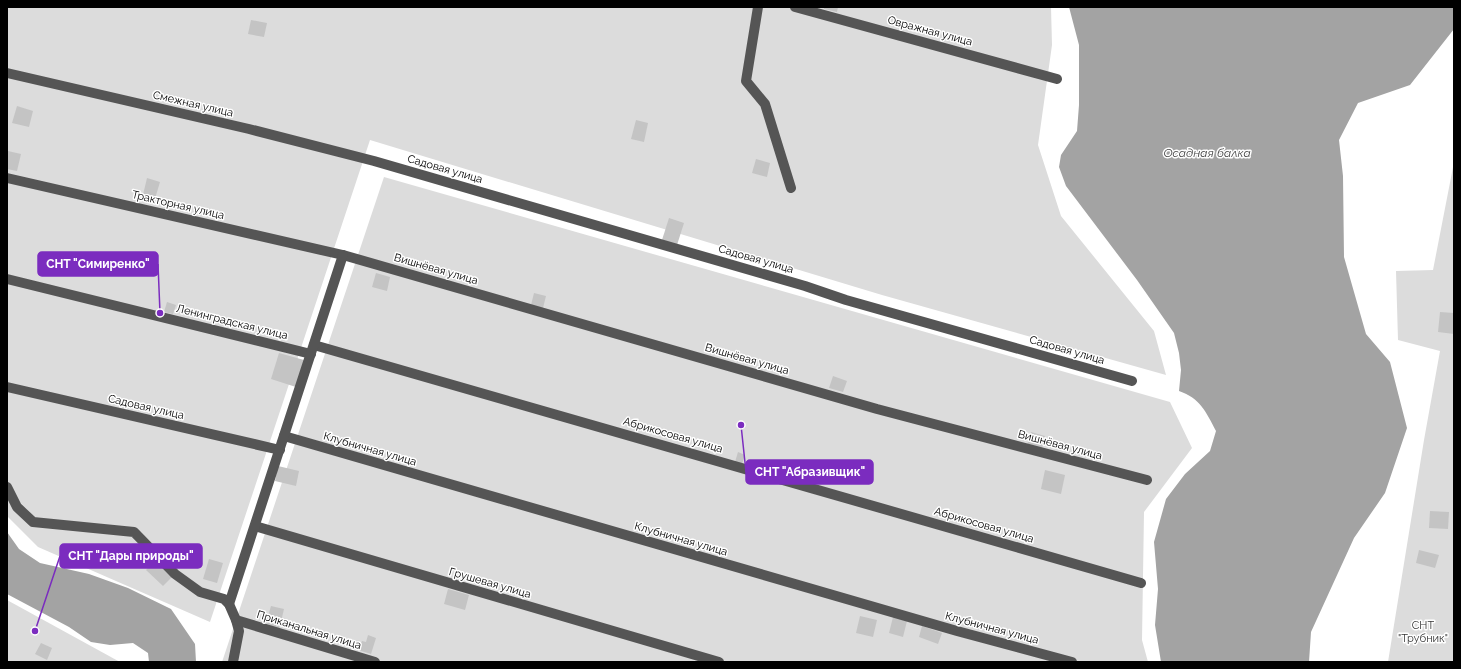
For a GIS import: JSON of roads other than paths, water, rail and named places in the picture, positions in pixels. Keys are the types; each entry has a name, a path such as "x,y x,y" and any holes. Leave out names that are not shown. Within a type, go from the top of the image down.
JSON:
{"street":[{"path":"758,7 746,81 765,104 791,188"},
{"name":"Овражная улица","path":"795,7 1057,79"},
{"name":"Смежная улица","path":"7,73 249,129 374,160"},
{"name":"Садовая улица","path":"374,160 805,286 846,300 1132,381"},
{"name":"Тракторная улица","path":"7,178 343,255"},
{"path":"230,604 343,255"},
{"name":"Вишнёвая улица","path":"343,255 877,409 1147,480"},
{"name":"Ленинградская улица","path":"7,279 312,349"},
{"name":"Абрикосовая улица","path":"312,349 1141,583"},
{"name":"Садовая улица","path":"7,387 280,450"},
{"name":"Клубничная улица","path":"284,436 956,631 1072,662"},
{"path":"7,487 17,507 32,522 134,532 175,574 200,592 224,600 230,604 239,631 233,662"},
{"name":"Грушевая улица","path":"255,526 718,662"},
{"name":"Приканальная улица","path":"236,620 375,662"}],"water":[{"name":"Осадная балка","path":"1069,7 1454,7 1454,29 1410,85 1358,103 1339,140 1343,176 1344,257 1366,334 1390,362 1407,428 1385,493 1354,538 1311,632 1309,662 1161,662 1155,625 1158,589 1154,542 1166,499 1185,474 1210,451 1216,431 1202,406 1186,394 1179,391 1181,370 1174,333 1137,280 1066,186 1059,167 1061,155 1077,131 1079,105 1079,45"},
{"path":"7,532 19,549 40,563 89,574 128,588 171,609 195,644 196,662 149,662 148,653 133,643 110,645 91,642 69,627 7,594"}],"place":[{"name":"СНТ \"Симиренко\"","path":"160,313"},
{"name":"СНТ \"Абразивщик\"","path":"741,425"},
{"name":"СНТ \"Дары природы\"","path":"35,631"}],"park label":[{"name":"СНТ \"Трубник\"","path":"1423,631"}]}
